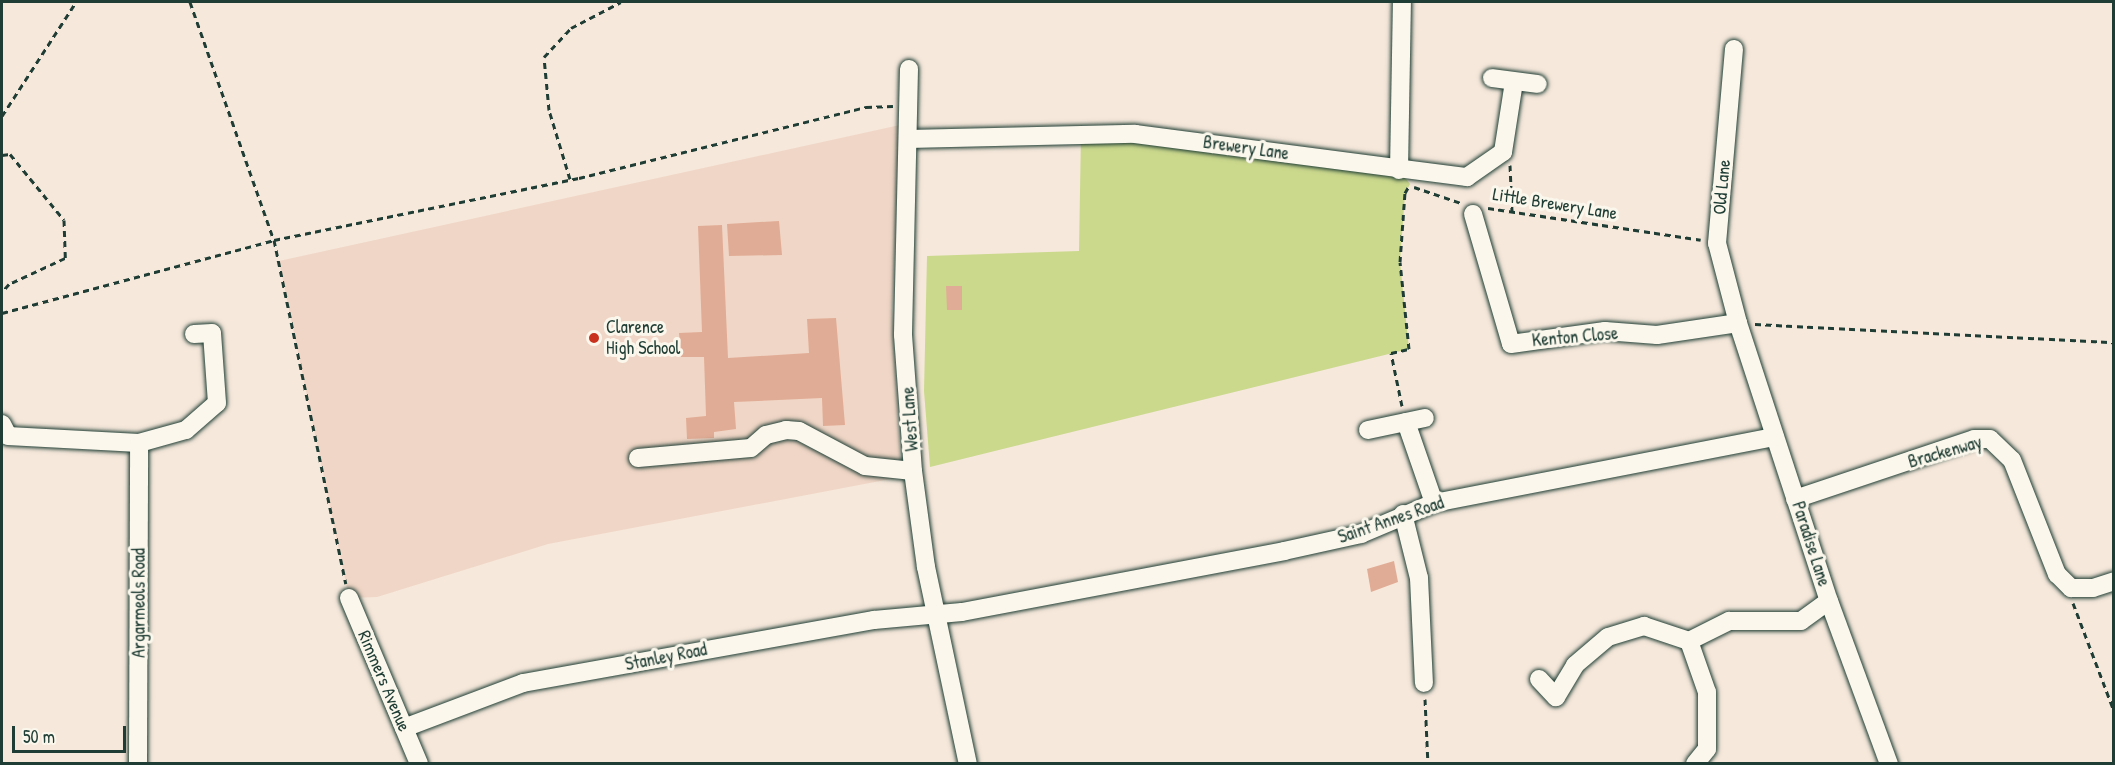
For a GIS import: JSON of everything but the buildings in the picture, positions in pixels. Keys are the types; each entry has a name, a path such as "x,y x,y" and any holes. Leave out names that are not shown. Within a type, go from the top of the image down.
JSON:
{"street":[{"path":"1402,2 1404,177"},
{"name":"Old Lane","path":"1734,49 1717,243 1738,323"},
{"name":"West Lane","path":"909,69 903,335 913,471 935,613 968,764"},
{"path":"1492,78 1538,84"},
{"path":"1503,152 1514,82"},
{"name":"Brewery Lane","path":"908,139 1136,134 1404,177 1467,177 1503,152"},
{"name":"Kenton Close","path":"1474,208 1511,344 1605,331 1657,335 1738,323"},
{"name":"Paradise Lane","path":"1738,323 1829,601 1890,764"},
{"path":"2,424 8,436 139,442 186,430 217,403 212,333 194,334"},
{"path":"1368,430 1425,418"},
{"path":"1406,422 1434,503"},
{"path":"638,458 751,448 766,435 786,430 799,431 866,466 913,471"},
{"name":"Saint Annes Road","path":"935,613 1284,551 1361,534 1403,514 1434,503 1775,437"},
{"name":"Brackenway","path":"1796,499 1974,440 1990,439 2012,460 2057,574 2070,588"},
{"name":"Argarmeols Road","path":"138,764 139,442"},
{"path":"1403,514 1419,578 1424,683"},
{"path":"2070,588 2093,588 2114,581"},
{"name":"Rimmers Avenue","path":"349,598 419,764"},
{"path":"1539,678 1556,697 1575,666 1608,637 1644,626 1689,641 1729,621 1801,621 1829,601"},
{"name":"Stanley Road","path":"404,728 523,683 746,641 935,613"},
{"path":"1689,641 1707,692 1715,751 1695,764"}],"path":[{"path":"2,116 76,2"},
{"path":"190,2 274,240 349,598"},
{"path":"570,179 549,110 544,57 571,28 621,2"},
{"path":"2,313 274,240 570,179 866,107 907,105"},
{"path":"1503,152 1509,156 1512,211"},
{"path":"2,155 10,154 64,220 65,258 9,284 2,292"},
{"path":"1404,177 1400,262 1409,349 1391,353 1406,422"},
{"name":"Little Brewery Lane","path":"1404,177 1417,190 1474,208 1512,211 1717,243"},
{"path":"1738,323 2114,342"},
{"path":"2070,588 2075,612 2114,711"},
{"path":"1424,683 1428,764"}],"shaded area":[{"name":"Clarence High School","path":"900,125 892,310 901,477 548,544 377,597 349,598 279,261"}],"green space":[{"path":"1081,133 1399,170 1410,184 1405,194 1400,262 1409,349 930,467 924,391 927,256 1079,251"}],"place":[{"name":"Clarence High School","path":"594,338"}]}
